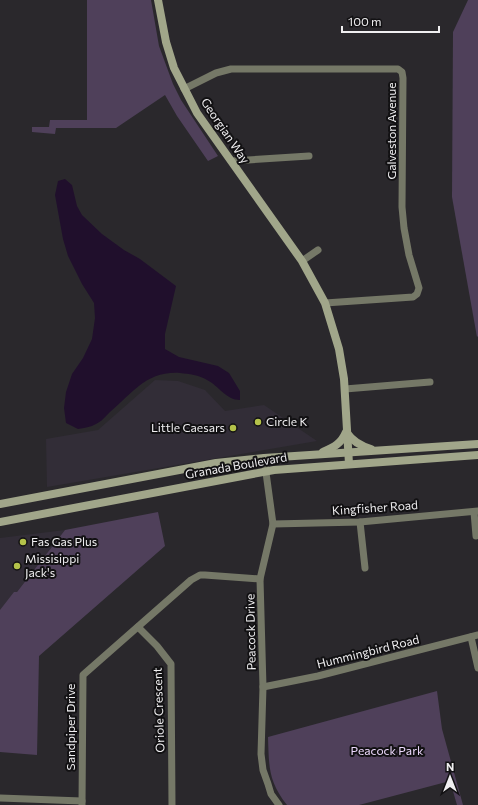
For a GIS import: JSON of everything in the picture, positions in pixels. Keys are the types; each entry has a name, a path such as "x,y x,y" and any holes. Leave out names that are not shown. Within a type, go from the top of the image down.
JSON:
{"main road":[{"name":"Georgian Way","path":"158,0 166,42 174,68 197,113 302,261 325,302 339,349 345,389 349,464"},
{"path":"318,454 337,446 347,432 359,445 376,451"},
{"name":"Granada Boulevard","path":"0,504 216,463 318,454 478,444"},
{"name":"Granada Boulevard","path":"0,522 266,472 349,464 478,455"}],"street":[{"name":"Galveston Avenue","path":"184,89 216,73 230,69 398,69 402,72 402,207 409,255 419,288 417,294 413,297 325,302"},
{"path":"232,161 309,156"},
{"path":"302,261 318,250"},
{"path":"345,389 430,382"},
{"name":"Peacock Drive","path":"264,458 273,524 260,579 263,687 262,754 263,770 271,794 279,805"},
{"path":"476,511 476,536"},
{"name":"Kingfisher Road","path":"273,524 360,522 476,511"},
{"path":"360,522 365,568"},
{"name":"Sandpiper Drive","path":"82,803 83,675 191,580 200,576 211,575 260,579"},
{"name":"Oriole Crescent","path":"138,626 157,646 171,664 172,805"},
{"path":"474,636 478,668"},
{"name":"Hummingbird Road","path":"263,687 318,676 474,636"},
{"path":"0,798 82,803"}],"shaded area":[{"path":"65,179 72,185 77,206 82,215 102,234 124,250 140,259 176,286 165,334 165,349 179,357 218,366 229,373 240,391 240,400 231,398 204,378 190,374 168,373 149,379 133,391 102,420 94,425 78,429 66,423 64,408 66,392 72,374 83,358 92,339 95,318 94,303 82,284 68,256 63,239 55,195 58,181"},
{"path":"155,380 178,381 205,390 225,411 264,405 317,441 47,487 46,439 98,430"},
{"path":"65,530 0,614 0,538"}],"green space":[{"path":"87,0 151,0 159,46 173,84 181,100 218,156 208,161 177,116 165,95 116,128 56,128 55,134 32,132 32,127 49,127 50,120 87,120"},
{"path":"468,0 478,0 477,337 452,197 453,32"},
{"path":"158,512 165,546 39,656 37,755 0,752 0,610 14,592 17,592 65,530"},
{"name":"Peacock Park","path":"437,691 442,729 463,805 457,805 450,781 359,805 287,805 273,781 269,765 268,737"}],"place":[{"name":"Circle K","path":"258,422"},
{"name":"Little Caesars","path":"233,428"},
{"name":"Fas Gas Plus","path":"23,542"},
{"name":"Missisippi Jack's","path":"17,566"}]}
